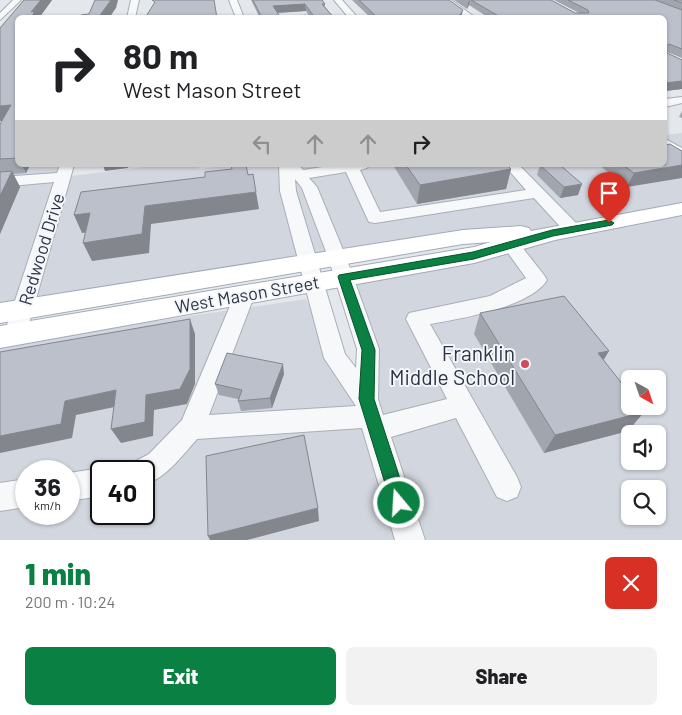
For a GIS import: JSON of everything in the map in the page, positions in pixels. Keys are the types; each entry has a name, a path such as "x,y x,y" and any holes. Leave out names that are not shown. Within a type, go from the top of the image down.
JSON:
{"main road":[{"name":"West Mason Street","path":"340,267 474,256 562,231 682,209"},
{"name":"West Mason Street","path":"9,323 340,267 463,237 562,231"},
{"name":"West Mason Street","path":"9,323 245,294 310,272"}],"street":[{"path":"0,18 4,10 17,0"},
{"path":"132,15 135,0"},
{"path":"234,0 239,15"},
{"path":"338,0 351,14"},
{"path":"446,0 468,15"},
{"path":"667,102 682,100"},
{"path":"667,143 682,154"},
{"path":"286,167 288,191 335,358 371,415"},
{"path":"295,170 342,167"},
{"path":"357,167 375,218 536,193"},
{"path":"513,167 536,193 562,231"},
{"path":"295,170 309,187 340,267 368,350 371,415 410,540"},
{"path":"0,182 65,171"},
{"name":"Redwood Drive","path":"9,323 65,171"},
{"path":"507,486 416,319 470,308 524,291 537,280 512,246"},
{"path":"155,465 192,428 245,294"},
{"path":"192,428 371,415 462,405"},
{"path":"0,497 15,495"}],"lane":[{"path":"667,142 682,141"}],"path":[{"path":"332,15 351,14"}],"shaded area":[{"path":"682,133 682,540 0,540 0,346 81,332 306,299 335,358 367,398 343,277 474,255 531,233 0,314 0,171 29,167 66,167 64,177 144,167 199,167 199,169 216,167 667,167 667,135"}],"building":[{"path":"24,0 41,0 31,12 35,11 33,15 15,15 15,158 0,159 0,124 11,105 0,106 0,28"},
{"path":"95,0 111,0 100,15 81,15 89,14"},
{"path":"152,0 214,0 216,15 147,15 155,2"},
{"path":"253,0 322,0 325,4 322,4 331,15 313,15 305,4 273,6 279,15 260,15"},
{"path":"359,0 449,0 463,10 460,15 375,15"},
{"path":"471,0 551,0 575,13 589,13 588,10 568,0 655,0 682,10 682,49 669,44 667,45 667,15 497,15"},
{"path":"667,53 682,60 682,81 667,83"},
{"path":"670,144 682,151 682,165 634,173 626,167 667,167 667,145"},
{"path":"232,167 246,167 248,175 253,174 256,192 145,206 142,234 83,243 90,213 74,215 81,192 205,177 205,172 232,169"},
{"path":"407,167 509,167 511,169 420,185"},
{"path":"542,167 562,167 582,184 564,187"},
{"path":"12,171 0,196 0,172"},
{"path":"564,296 609,351 598,353 621,382 621,415 632,415 555,435 480,313"},
{"path":"190,319 190,369 180,389 146,395 145,422 111,429 116,390 65,401 61,424 0,436 0,352"},
{"path":"227,353 283,364 270,398 238,401 242,390 215,384"},
{"path":"304,435 318,508 208,536 206,456"}],"place":[{"name":"Franklin Middle School","path":"525,364"}],"route":[{"path":"399,503 366,399 368,350 344,277 474,256 552,233 609,223"}]}
